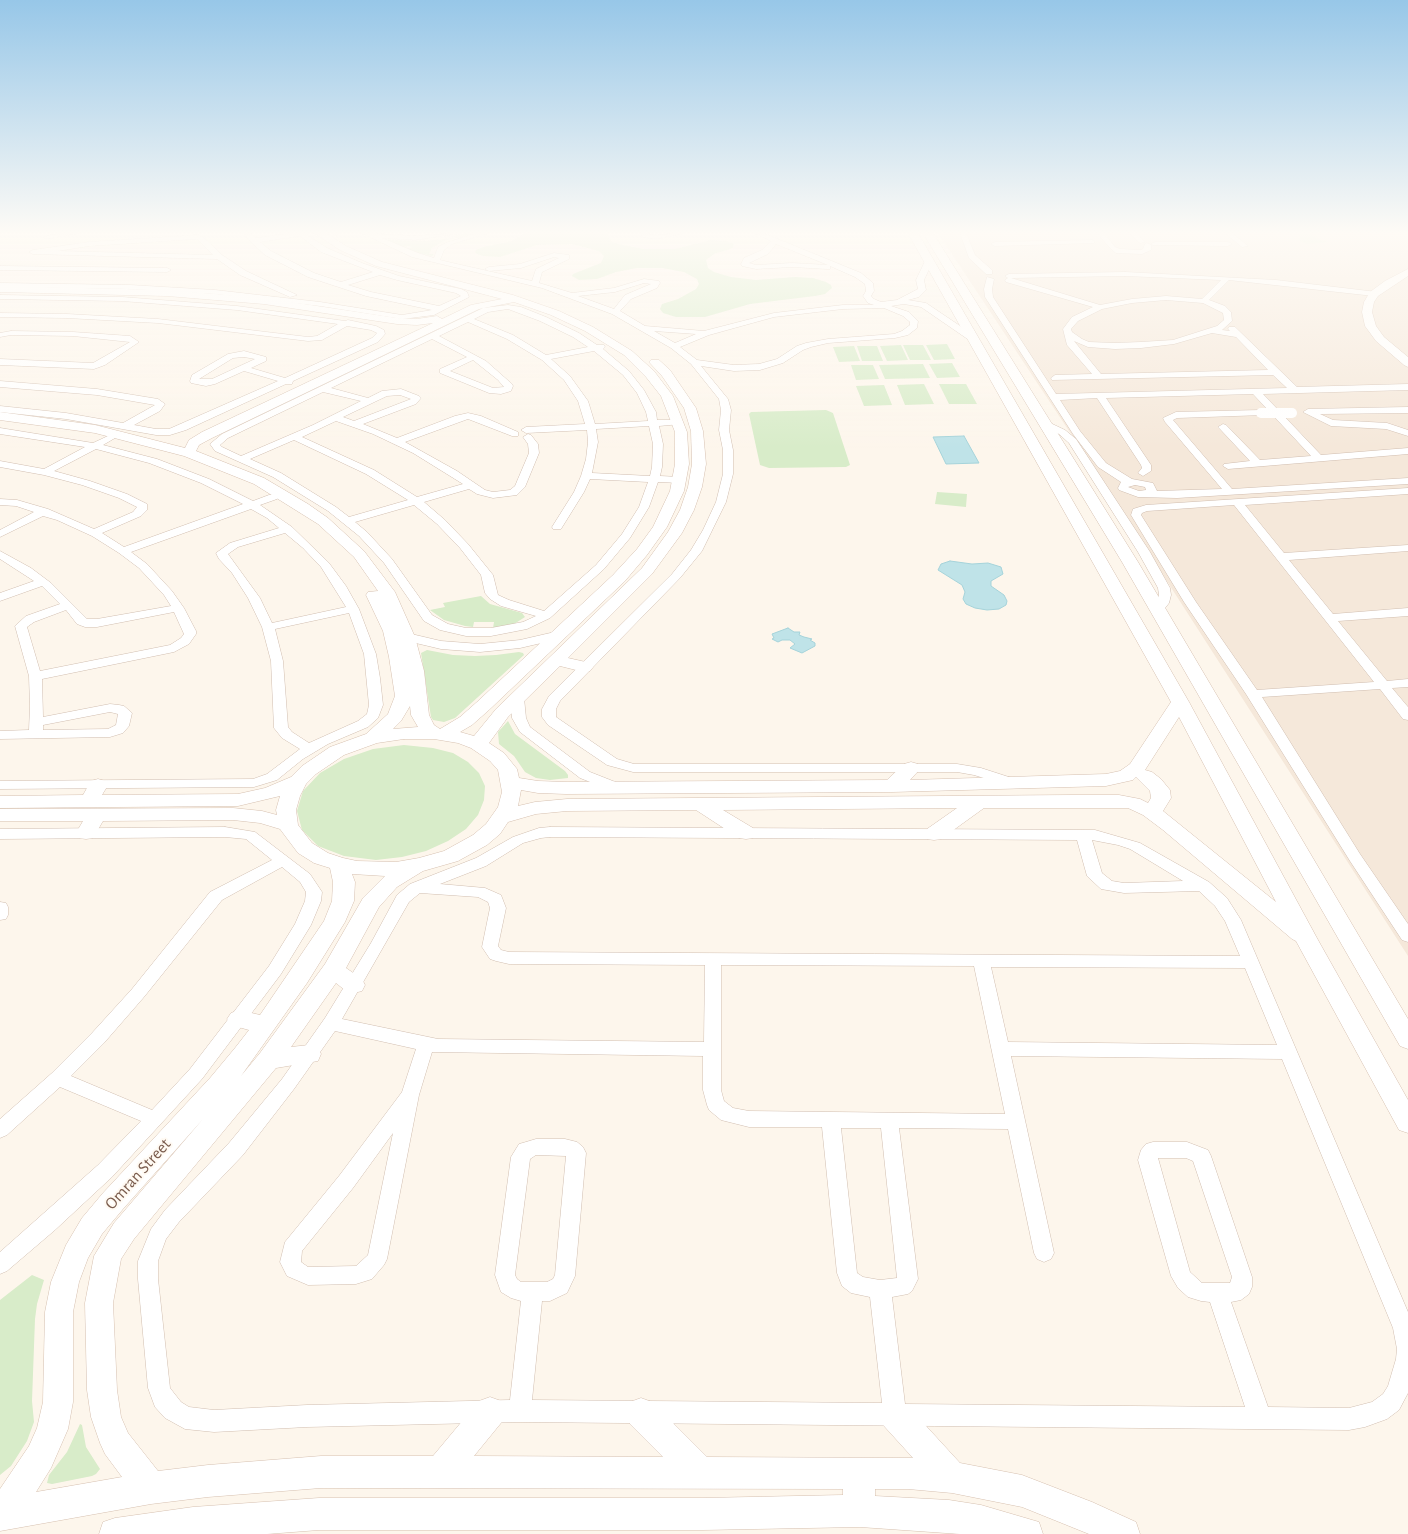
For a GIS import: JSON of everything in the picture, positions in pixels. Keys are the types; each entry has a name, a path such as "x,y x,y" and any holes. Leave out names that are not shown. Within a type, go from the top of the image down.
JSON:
{"street":[{"path":"73,334 115,305"},
{"path":"257,305 394,328 399,334 398,337"},
{"path":"287,305 396,322 417,322 464,305"},
{"path":"324,305 402,317 438,314"},
{"path":"406,305 438,314"},
{"path":"155,442 178,438 198,432 398,337 454,305"},
{"path":"189,453 191,448 200,439 474,308 485,305"},
{"path":"439,734 475,714 619,578 642,552 667,515 680,478 683,453 678,422 673,409 659,385 640,363 582,320 533,305"},
{"path":"478,744 495,720 636,583 658,558 682,521 692,498 698,476 700,453 697,432 690,408 676,384 644,353 618,335 549,305"},
{"path":"597,305 646,328 674,346 694,362 723,398 726,410 724,430 728,450 728,474 721,502 708,530 686,564 554,699 548,709 549,717 553,722 602,756 623,766 656,768 957,768 976,770 1013,783"},
{"path":"615,312 621,305"},
{"path":"843,307 848,305"},
{"path":"674,346 706,332 783,313 843,307 878,305 900,311 912,317 914,326 905,333 895,336 828,341 809,345 800,348 780,361 760,367 734,368 694,362"},
{"path":"921,305 926,306 972,338"},
{"path":"953,305 1180,702 1307,940 1408,1123"},
{"path":"972,305 1158,609 1408,1040"},
{"path":"994,305 1097,461 1127,483"},
{"path":"1092,305 1100,307"},
{"path":"1099,377 1069,341 1067,329 1075,319 1100,307 1114,305"},
{"path":"1075,349 1078,346 1088,344 1128,346 1158,344 1189,339 1212,331 1226,324 1229,316 1227,312 1213,305"},
{"path":"1369,305 1367,312 1371,326 1386,346 1408,363"},
{"path":"513,308 560,327 596,348 617,364 634,382 646,402 655,423 658,450 654,479 639,516 618,546 584,583 546,615 516,628 491,632 454,630 435,623 422,613 403,581 388,561 348,521 314,496 277,475 218,449 215,444 220,438 432,336 491,309 513,308"},
{"path":"0,315 97,317 218,327 308,339 319,338 350,321 381,332 375,340 177,430 156,432 66,416 0,409"},
{"path":"468,319 510,337 545,358 562,373 576,389 588,414 593,442 586,476 570,509 557,527"},
{"path":"1226,324 1294,390"},
{"path":"646,328 706,332"},
{"path":"1212,331 1237,335"},
{"path":"0,335 11,333 73,334 130,338 135,342 102,363 94,366 0,362"},
{"path":"1068,333 1079,341 1088,344"},
{"path":"432,336 473,357 501,378 509,386 508,389 492,391 443,371 473,357"},
{"path":"545,358 615,344"},
{"path":"244,368 263,359 244,354 234,355 194,379 197,382 211,382 244,368 298,384"},
{"path":"1,385 32,363"},
{"path":"1055,378 1276,372"},
{"path":"1,385 97,392 160,404 157,409 125,426"},
{"path":"1054,397 1408,387"},
{"path":"322,389 370,401"},
{"path":"242,459 294,438 337,418 384,393 392,391 401,392 416,399 355,424"},
{"path":"1255,391 1317,457"},
{"path":"1100,396 1146,465 1146,469 1143,473"},
{"path":"1229,491 1168,420 1168,418 1176,415 1408,410"},
{"path":"1308,412 1332,423 1387,426 1408,433"},
{"path":"249,415 262,418"},
{"path":"0,416 89,428 155,442 189,453 259,481 303,507 323,521 359,554 387,592 407,637 415,671 418,709 423,722 439,734"},
{"path":"397,442 458,418 468,416 478,418 515,434 519,431 527,434 591,427 678,422"},
{"path":"337,418 397,442 435,462 481,492 492,495 507,494 517,490 534,453 533,444 527,434"},
{"path":"0,421 48,427 110,438 147,446 201,464 245,482 273,497 317,528 353,564 381,607 391,631 398,657 404,696 401,706 395,717 373,738"},
{"path":"1044,423 1070,438 1118,511 1164,588 1165,595 1163,603 1158,609"},
{"path":"1223,427 1256,462"},
{"path":"0,431 95,446 180,470 230,492 253,505 288,529 325,565 340,586 353,609 370,654 374,678 375,710 373,715 363,724 309,749 272,777 254,784 94,800 0,815"},
{"path":"45,472 110,438"},
{"path":"294,438 364,469 416,501 441,522 464,546 487,576 491,593 494,597 505,603 546,615"},
{"path":"1228,466 1256,462 1408,451"},
{"path":"0,464 45,472 105,489 143,506 142,510 137,514 94,533"},
{"path":"259,481 277,475"},
{"path":"586,476 654,479 698,476"},
{"path":"1127,483 1123,488 1126,491 1186,493 1408,481"},
{"path":"1100,483 1141,483 1145,491"},
{"path":"348,521 471,485"},
{"path":"1118,511 1128,499 1145,491"},
{"path":"1408,491 1146,508 1138,511 1136,515 1190,602 1252,694 1355,857 1408,936"},
{"path":"123,551 273,497"},
{"path":"0,502 17,502 44,511 94,533 123,551 156,579 178,608 190,634 186,642 167,650 35,676"},
{"path":"1238,503 1408,716"},
{"path":"0,534 44,511"},
{"path":"288,529 234,545 222,553 222,556 246,584 262,612 268,627 277,661 281,728 287,735 309,749"},
{"path":"1282,557 1408,548"},
{"path":"3,559 44,582 68,605 80,621 90,623 178,608"},
{"path":"0,597 44,582"},
{"path":"36,728 35,676 21,626 30,619 68,605"},
{"path":"268,627 353,609"},
{"path":"1330,618 1408,612"},
{"path":"407,637 441,645 480,648 520,644 559,635"},
{"path":"556,660 584,667"},
{"path":"1252,694 1408,683"},
{"path":"517,698 519,718 526,729 585,775 618,788"},
{"path":"511,782 552,788 618,788 892,786 1094,781 1119,778 1131,773 1137,768 1180,702"},
{"path":"0,735 36,728 110,708 120,709 124,713 122,726 118,730 110,733 36,728"},
{"path":"416,877 464,870 481,862 518,840 539,833 1082,835 1109,838 1135,846 1203,886 1213,894 1228,911 1251,962 1289,1052 1404,1328 1407,1338 1408,1359 1398,1390 1391,1402 1380,1411 1365,1416 1348,1419 520,1411 307,1416 214,1421 184,1418 173,1410 163,1399 159,1388 148,1279 148,1261 151,1249 158,1235 172,1216 236,1149 288,1084 331,1023 354,985 398,905 409,893 416,877 436,861 464,849 480,840 493,829 503,817 511,798 511,782 507,769 498,757 478,744 439,734 404,733 373,738 355,743 332,754 309,770 298,781 290,796 286,810 288,825 295,837 306,848 321,858 339,864 416,877 465,891 485,893 495,899 497,903 498,908 490,946 496,954 502,957 1251,962"},
{"path":"1094,781 1121,783 1130,782 1145,776 1150,763 1148,751"},
{"path":"892,786 911,768"},
{"path":"1145,776 1154,782 1160,790 1161,798 1158,805 1150,811"},
{"path":"0,802 94,800 238,800 271,793 298,781"},
{"path":"1064,782 1070,801"},
{"path":"0,785 94,800 262,817 288,825"},
{"path":"86,833 94,800"},
{"path":"503,817 551,806 1118,801 1133,804 1150,811 1170,825 1307,940"},
{"path":"934,834 979,802"},
{"path":"700,804 746,833"},
{"path":"0,834 238,833 250,835 258,839 312,885 314,892 313,901 303,925 293,943 239,1019 196,1074 155,1119 93,1181 48,1224 0,1265"},
{"path":"1082,835 1096,876 1107,885 1124,888 1203,886"},
{"path":"0,1130 58,1078 98,1038 138,993 216,896 234,885 282,861"},
{"name":"Omran Street","path":"151,1488 116,1443 106,1417 102,1390 99,1303 108,1256 124,1231 268,1060 333,970 346,924 343,902 344,892 342,873 339,864"},
{"path":"464,870 459,879 465,891"},
{"name":"Omran Street","path":"0,1515 23,1484 40,1457 52,1429 58,1402 59,1312 65,1282 76,1254 92,1226 147,1163 219,1085 346,924 371,903 390,882 416,877"},
{"path":"0,907 0,915"},
{"path":"713,959 711,1049 714,1098 716,1105 728,1115 749,1119 1015,1122"},
{"path":"981,960 1044,1253"},
{"path":"333,970 354,985"},
{"path":"239,1019 265,1026"},
{"path":"331,1023 426,1044 461,1047 711,1049"},
{"path":"410,1095 351,1176 292,1248 290,1262 294,1269 300,1273 308,1276 356,1275 368,1269 377,1259 410,1095 426,1044"},
{"path":"1000,1049 1289,1052"},
{"path":"268,1060 309,1054"},
{"path":"58,1078 155,1119"},
{"path":"831,1120 847,1273 849,1279 858,1286 880,1289 902,1287 906,1284 908,1279 889,1120"},
{"path":"530,1148 570,1148 574,1150 577,1158 564,1281 555,1290 532,1292 513,1289 508,1285 505,1274 521,1157 523,1153 530,1148"},
{"path":"1153,1150 1192,1151 1201,1156 1204,1161 1243,1282 1234,1293 1217,1292 1195,1290 1189,1286 1181,1276 1148,1160 1148,1156 1153,1150"},
{"path":"147,1163 172,1174"},
{"path":"880,1289 895,1415 952,1477"},
{"path":"520,1411 532,1292"},
{"path":"1217,1292 1260,1418"},
{"path":"441,1472 490,1412"},
{"path":"641,1413 701,1473"},
{"path":"0,1515 52,1504 151,1488 230,1479 321,1472 908,1473 952,1477 1022,1491 1085,1515 1124,1534"},
{"path":"858,1473 860,1512"},
{"path":"115,1534 193,1523 319,1514 703,1514 860,1512 949,1516 981,1521 1027,1534"}],"shaded area":[{"path":"985,305 1408,305 1408,956 1118,505"}],"green space":[{"path":"662,305 748,305 705,317 676,317 663,313 660,309"},
{"path":"947,344 955,359 934,360 926,345"},
{"path":"901,345 908,360 887,361 880,346"},
{"path":"903,345 923,345 931,360 910,360"},
{"path":"854,346 860,361 839,362 833,347"},
{"path":"857,346 877,346 883,361 862,361"},
{"path":"952,363 960,377 937,378 929,364"},
{"path":"923,364 930,378 885,379 879,365"},
{"path":"851,365 873,365 879,379 856,380"},
{"path":"924,384 934,404 905,405 897,385"},
{"path":"939,384 966,384 977,404 949,404"},
{"path":"884,385 892,405 864,406 856,386"},
{"path":"826,410 833,413 850,465 846,467 769,468 760,465 749,414 751,412"},
{"path":"937,492 967,494 966,507 935,504"},
{"path":"481,596 490,604 522,613 525,617 514,624 493,628 494,622 474,622 473,627 444,620 430,610 445,607 443,603"},
{"path":"427,650 453,655 475,656 519,652 523,653 524,655 455,718 444,722 433,720 431,717 421,653"},
{"path":"508,721 515,734 565,771 568,778 550,780 536,778 525,772 514,756 499,744 498,732"},
{"path":"404,745 433,748 453,753 468,762 479,773 485,786 484,800 478,815 466,829 448,841 426,851 402,857 376,860 344,856 318,846 302,830 297,811 303,791 320,773 344,759 373,749"},
{"path":"32,1275 44,1280 37,1304 35,1319 32,1401 34,1422 27,1441 11,1466 0,1475 0,1300"},
{"path":"80,1424 82,1425 86,1447 100,1469 92,1476 52,1484 47,1483 49,1475 67,1452"}],"water":[{"path":"964,436 979,463 946,464 933,437"},
{"path":"950,561 972,564 988,563 1001,567 1003,574 991,581 991,586 1004,595 1007,601 1006,605 999,609 987,610 975,608 966,604 963,599 965,592 962,585 938,570 941,564"},
{"path":"788,628 794,632 800,632 799,635 812,639 810,640 815,643 815,646 802,653 790,648 795,644 790,640 782,640 778,642 772,639 774,638 772,634"}]}
